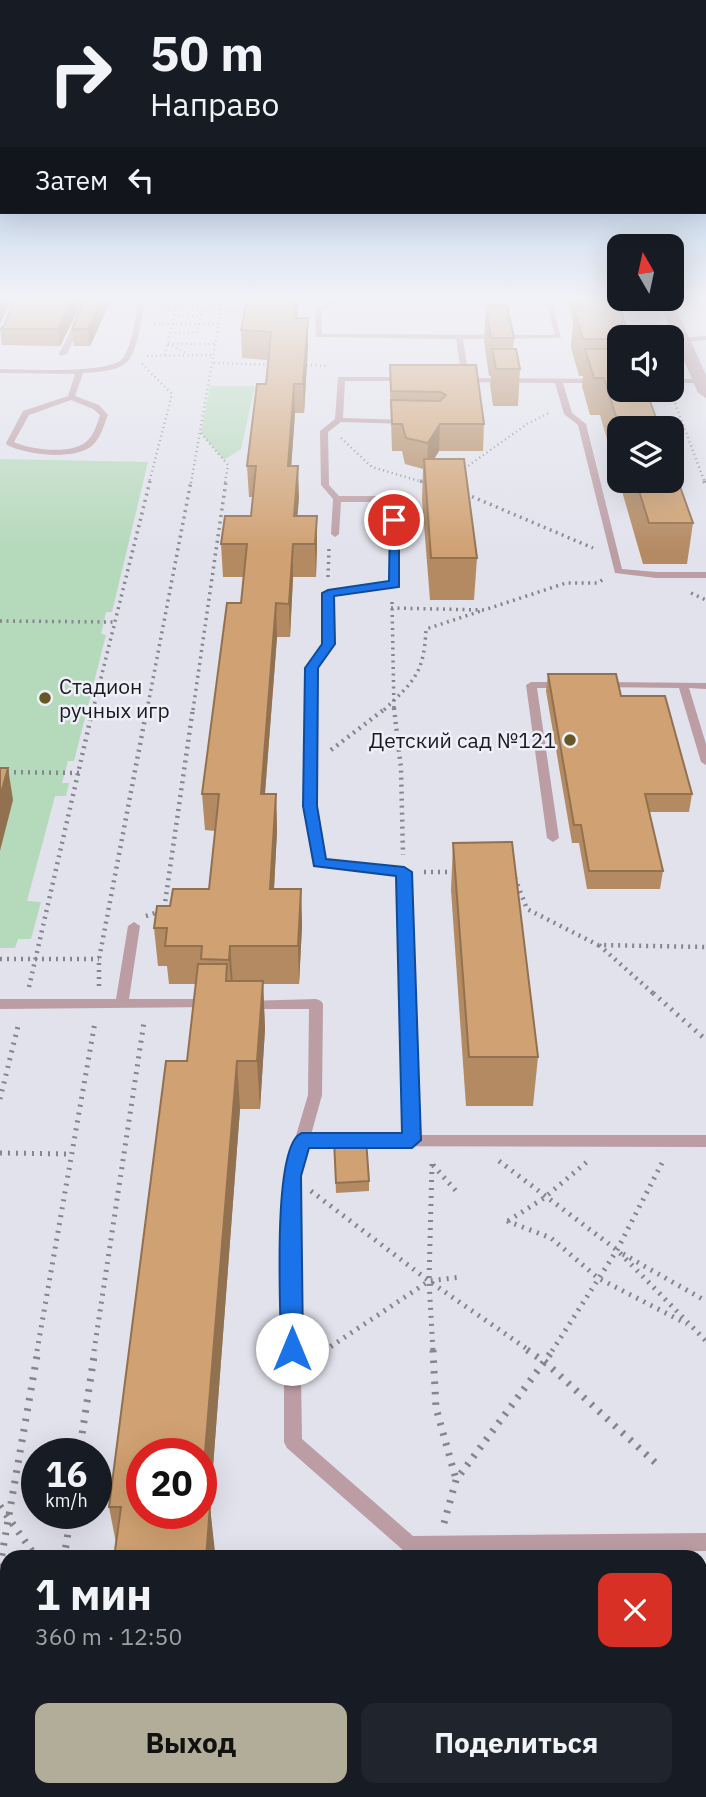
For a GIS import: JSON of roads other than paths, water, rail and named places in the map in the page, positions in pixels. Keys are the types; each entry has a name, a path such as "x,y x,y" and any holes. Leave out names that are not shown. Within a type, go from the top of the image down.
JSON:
{"lane":[{"path":"71,397 76,384"},
{"path":"339,420 341,384"},
{"path":"559,384 568,414 583,424 618,571 656,575 706,575"},
{"path":"71,397 96,407 104,415 97,433 88,445 78,449 46,451 26,450 10,443 10,437 26,413 71,397"},
{"path":"335,534 337,499 325,485 324,431 339,420 414,422"},
{"path":"337,499 394,499 395,584 328,593 328,644 312,668 310,806 319,863 404,872 412,1140"},
{"path":"553,838 531,685 572,685"},
{"path":"586,685 706,685"},
{"path":"683,685 706,762"},
{"path":"122,1004 137,921"},
{"path":"0,1004 316,1004 315,1095 291,1176 293,1442 410,1545 706,1542"},
{"path":"302,1140 706,1141"}],"place":[{"name":"Стадион ручных игр","path":"45,698"},
{"name":"Детский сад №121","path":"570,740"}]}
